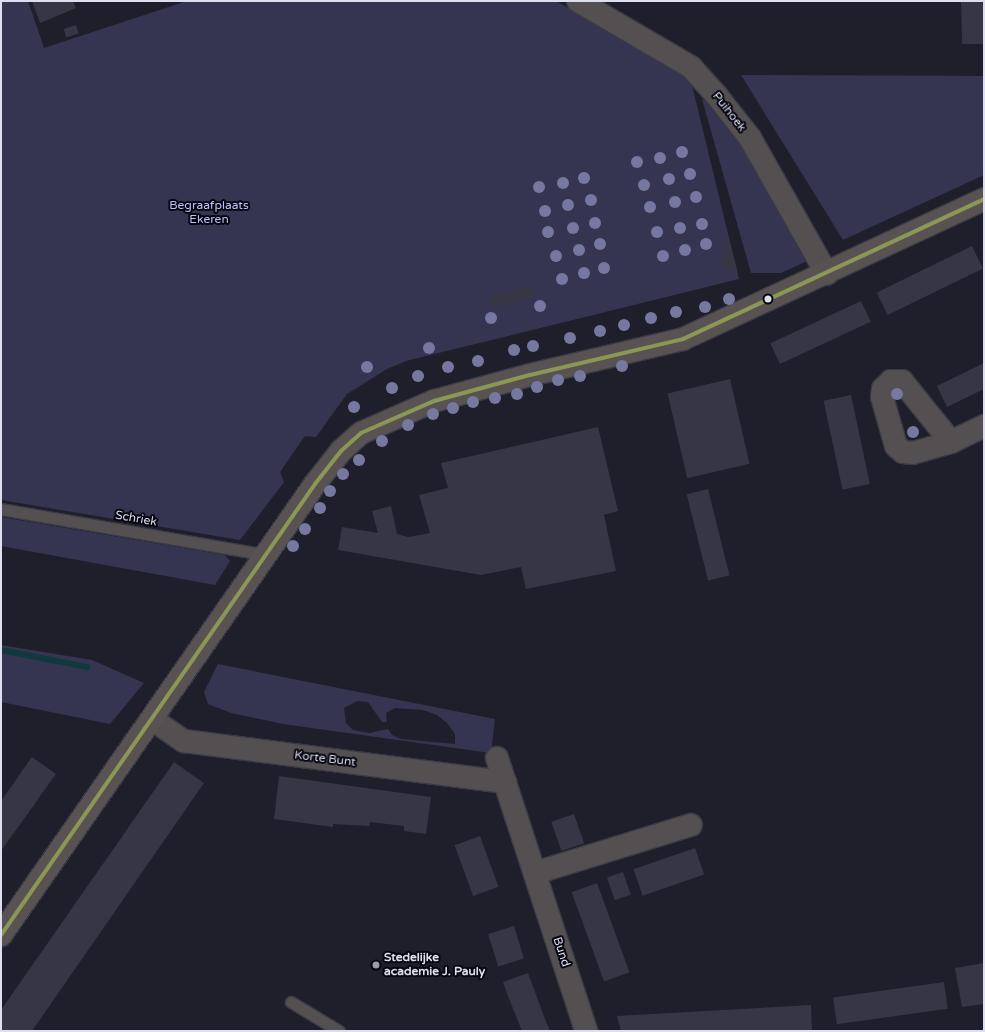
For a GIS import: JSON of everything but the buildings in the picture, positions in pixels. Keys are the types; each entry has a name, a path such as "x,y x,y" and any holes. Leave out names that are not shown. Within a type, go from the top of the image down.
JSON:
{"street":[{"name":"Puihoek","path":"578,1 690,67 717,96 750,138 827,274"},
{"path":"1,935 341,451 361,433 385,420 434,401 502,382 683,338 827,274 984,199"},
{"path":"950,442 984,426"},
{"name":"Korte Bunt","path":"152,719 184,742 505,782"},
{"name":"Bund","path":"497,758 586,1031"},
{"path":"535,873 691,825"}],"lane":[{"name":"Schriek","path":"1,509 267,555"},
{"path":"291,1002 339,1031"}],"green space":[{"name":"Begraafplaats Ekeren","path":"1,1 28,1 44,48 187,1 556,1 678,70 691,81 739,279 406,361 387,369 347,394 316,437 305,436 280,472 284,482 240,540 1,500"},
{"path":"741,75 984,76 984,175 843,240"},
{"path":"702,99 722,109 814,258 781,273 751,273"},
{"path":"1,517 225,555 230,561 215,585 1,546"},
{"path":"1,645 92,660 144,683 110,724 1,702"},
{"path":"218,664 495,719 491,753 283,724 231,713 208,704 204,692","holes":["357,701 368,702 382,722 387,722 386,713 395,708 423,710 437,715 448,724 455,734 455,744 401,739 392,735 388,729 370,733 353,730 346,723 344,708"]}],"waterway":[{"path":"1,650 87,667"}],"transit line":[{"path":"1,935 315,484 341,451 361,433 434,401 530,375 683,339 984,199"}],"place":[{"name":"Stedelijke academie J. Pauly","path":"376,965"}]}
